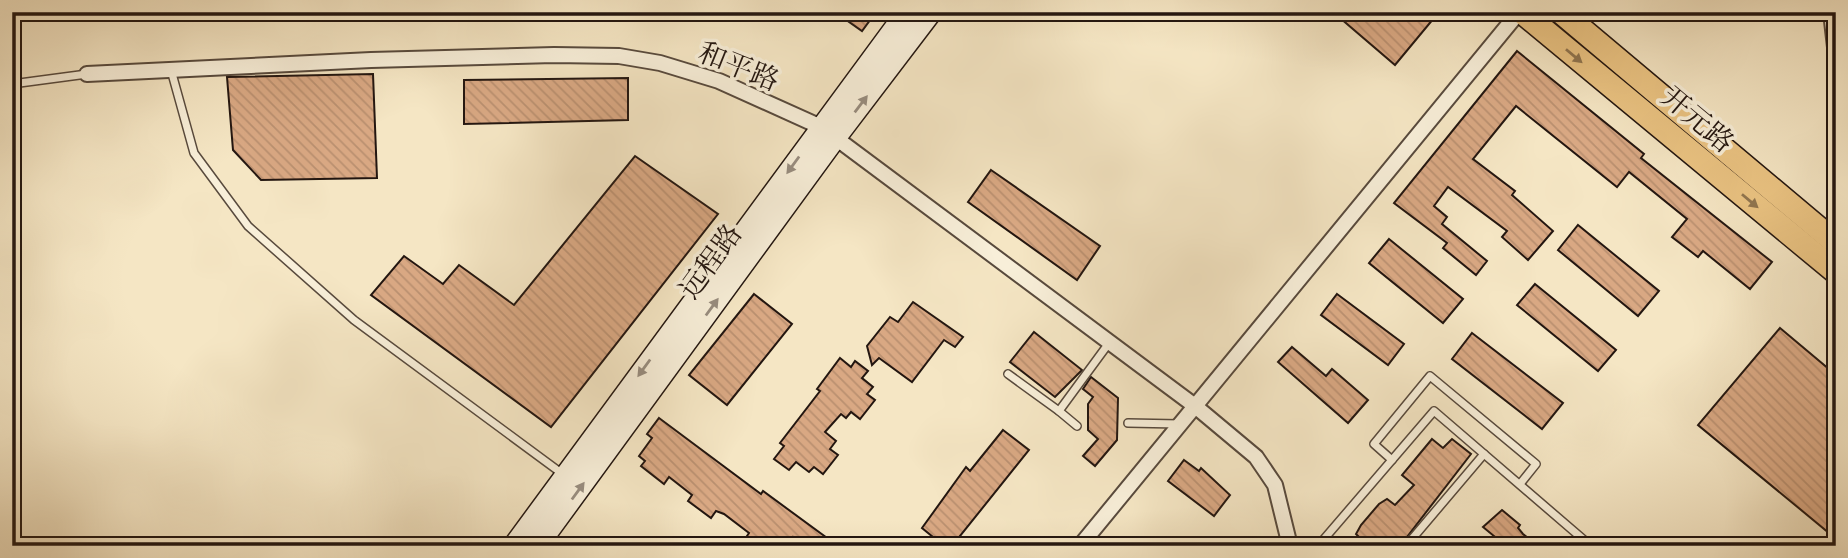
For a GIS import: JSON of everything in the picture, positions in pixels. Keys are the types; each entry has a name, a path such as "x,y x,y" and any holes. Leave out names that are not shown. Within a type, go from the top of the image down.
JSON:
{"main road":[{"name":"远程路","path":"537,546 828,133 906,12"},
{"name":"远程路","path":"514,546 828,133 931,12"},
{"name":"开元路","path":"1520,12 1836,272"},
{"name":"开元路","path":"1561,12 1836,243"}],"street":[{"path":"1080,546 1520,12"},
{"path":"1831,12 1836,56"},
{"name":"和平路","path":"87,74 371,60 620,57 692,72 828,133 1195,406 1256,457 1275,485 1290,546"}],"lane":[{"path":"171,70 194,152 248,226 354,320 565,476"},
{"path":"12,84 87,74"},
{"path":"1059,411 1109,343"},
{"path":"1009,373 1077,426"},
{"path":"1392,460 1374,444 1430,376 1536,464 1520,484"},
{"path":"1318,546 1434,411 1591,546"},
{"path":"1128,423 1179,424"},
{"path":"1406,546 1484,454"}],"building":[{"path":"835,12 876,12 862,31"},
{"path":"1333,12 1439,12 1395,65"},
{"path":"1517,51 1644,154 1641,158 1772,262 1750,289 1703,251 1698,257 1672,237 1687,219 1629,172 1617,187 1516,106 1473,159 1515,191 1512,195 1553,231 1528,260 1502,237 1507,231 1448,187 1434,206 1447,217 1442,224 1487,261 1476,275 1443,248 1447,243 1394,203"},
{"path":"373,74 377,178 261,180 233,150 227,77"},
{"path":"628,78 628,120 464,124 464,80"},
{"path":"635,156 718,214 551,427 371,295 404,256 443,284 459,265 514,305"},
{"path":"991,170 1100,246 1077,280 968,202"},
{"path":"1578,225 1659,291 1638,316 1558,250"},
{"path":"1389,239 1463,299 1443,323 1369,263"},
{"path":"1535,284 1616,350 1598,371 1517,305"},
{"path":"754,294 792,324 727,405 689,375"},
{"path":"1337,294 1404,344 1388,365 1321,315"},
{"path":"913,302 963,337 955,347 944,340 912,382 879,358 872,365 867,346 890,317 898,322"},
{"path":"1780,328 1836,375 1836,525 1829,533 1698,425"},
{"path":"1034,332 1082,370 1055,397 1010,362"},
{"path":"1472,333 1563,403 1542,429 1452,359"},
{"path":"1292,347 1326,376 1332,369 1368,400 1348,423 1278,362"},
{"path":"840,358 851,367 855,361 868,371 862,378 873,387 867,394 875,400 860,419 851,412 846,418 841,414 825,432 836,441 830,449 838,455 823,474 814,467 809,472 796,462 789,470 774,459 784,446 780,443 820,391 817,389"},
{"path":"1091,377 1118,398 1117,440 1095,466 1083,456 1098,439 1088,430 1088,404 1093,397 1083,389"},
{"path":"659,418 761,494 763,491 838,546 804,546 793,537 786,546 754,546 745,539 749,533 724,514 716,511 711,518 688,501 692,495 669,477 664,484 641,466 645,461 639,456 652,438 647,434"},
{"path":"1003,430 1029,450 952,546 944,546 922,528 966,467 970,471"},
{"path":"1432,439 1443,448 1452,439 1471,454 1400,546 1368,546 1356,534 1361,525 1379,504 1387,499 1395,505 1414,485 1402,475"},
{"path":"1184,460 1199,471 1201,468 1230,495 1214,516 1168,481"},
{"path":"1502,510 1520,525 1518,528 1523,534 1538,546 1506,546 1483,527"}]}
